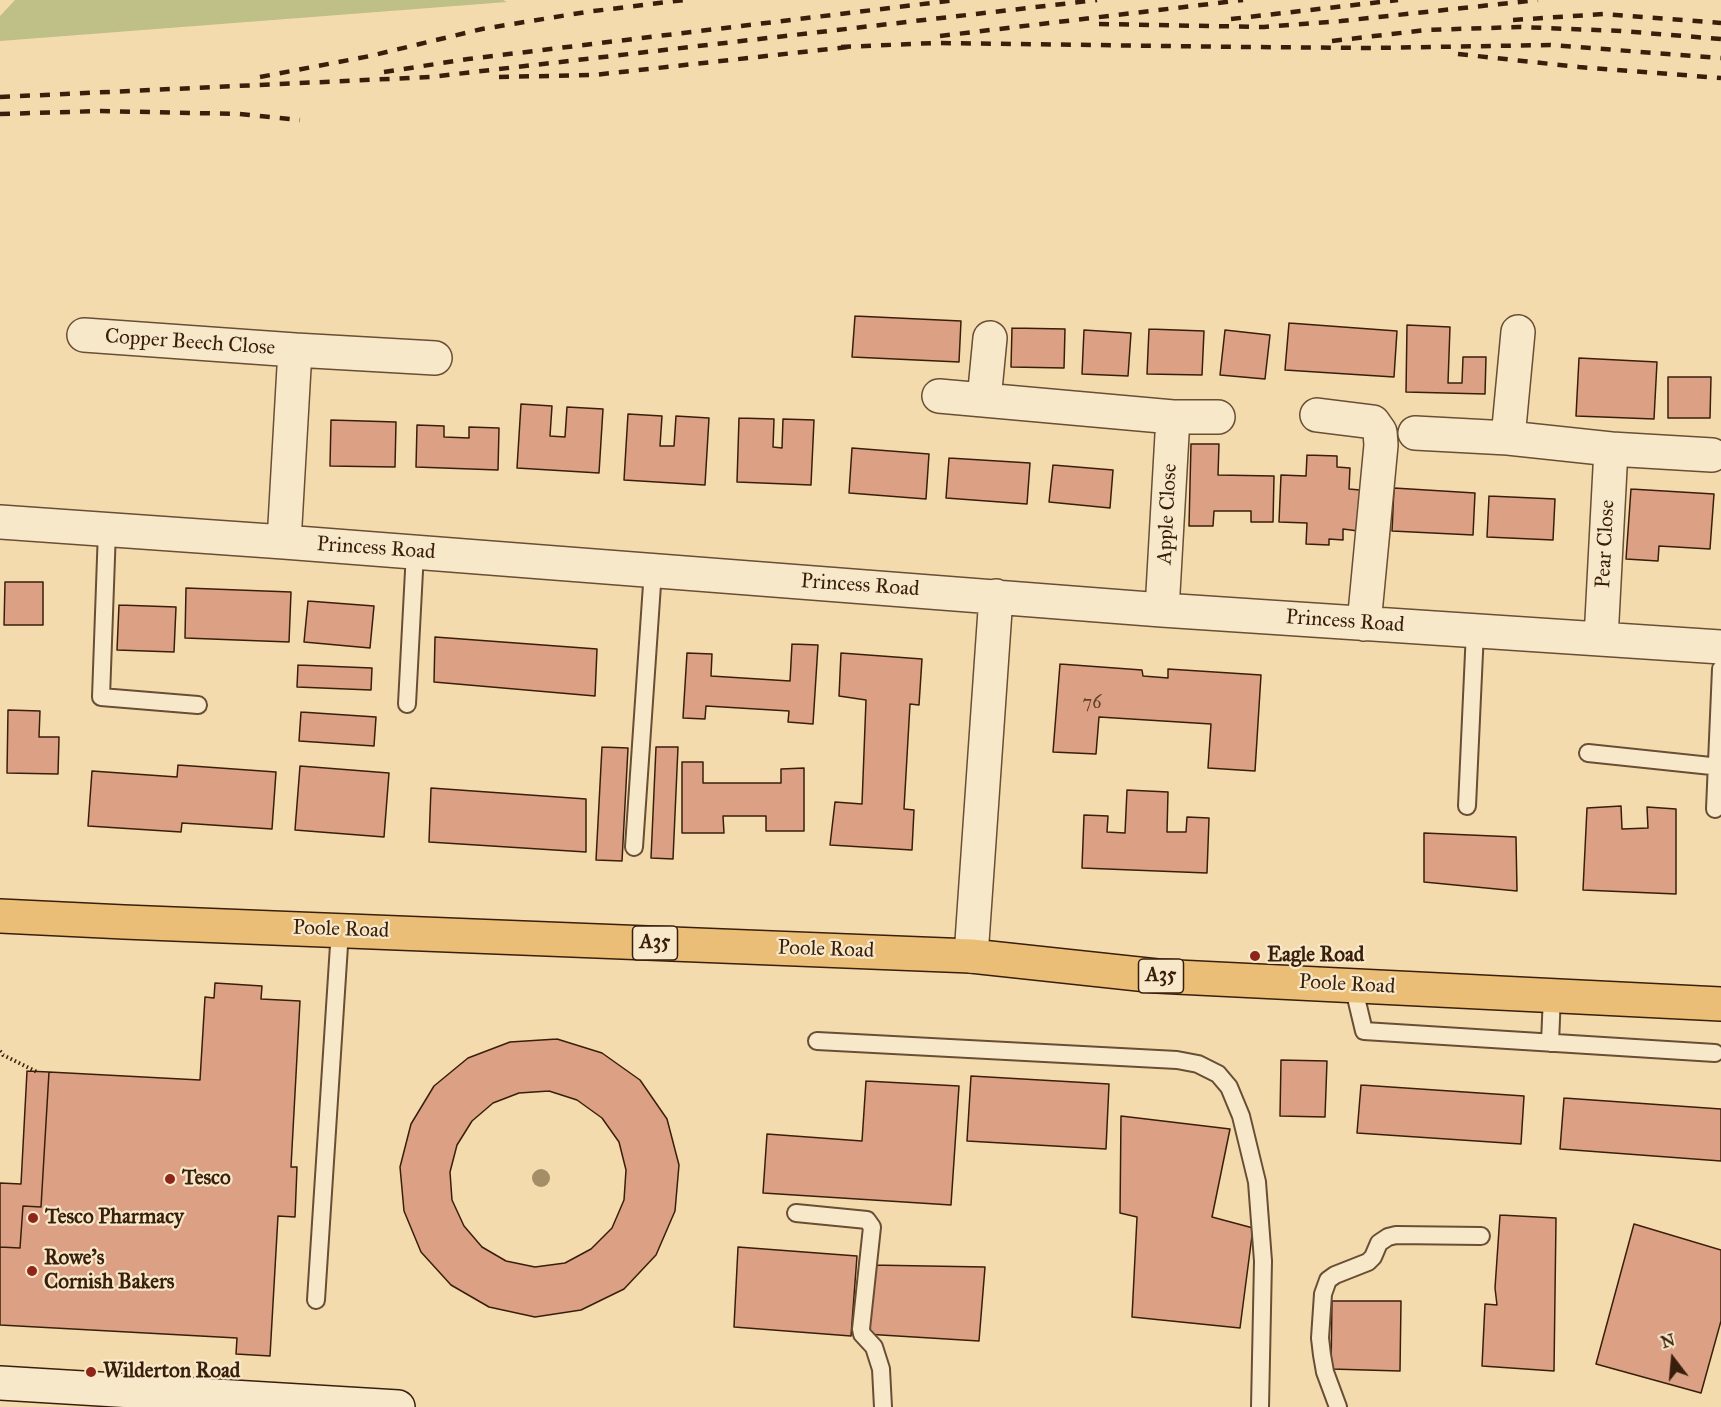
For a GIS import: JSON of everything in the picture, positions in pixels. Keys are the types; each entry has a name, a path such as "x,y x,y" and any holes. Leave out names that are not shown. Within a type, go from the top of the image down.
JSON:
{"highway":[{"name":"Poole Road","path":"0,916 971,956 1157,976 1721,1004"},
{"name":"Poole Road","path":"1651,1000 1718,1038"}],"street":[{"path":"1508,438 1518,332"},
{"name":"Copper Beech Close","path":"84,335 435,358"},
{"path":"984,400 990,338"},
{"name":"Copper Beech Close","path":"284,542 295,350"},
{"path":"939,396 1173,417 1218,417"},
{"path":"1317,415 1373,422 1380,432 1381,445 1364,624"},
{"name":"Apple Close","path":"1162,610 1173,417"},
{"path":"1415,433 1508,438 1611,449 1712,455"},
{"name":"Pear Close","path":"1601,639 1611,449"},
{"name":"Princess Road","path":"0,522 1162,610 1721,647"},
{"path":"971,956 996,596"},
{"path":"0,1383 68,1397 399,1407"}],"lane":[{"path":"107,530 101,697 198,705"},
{"path":"407,704 415,552"},
{"path":"634,847 653,570"},
{"path":"1467,806 1475,631"},
{"path":"1715,809 1719,767 1721,669"},
{"path":"1588,753 1719,767"},
{"path":"316,1300 340,930"},
{"path":"1353,985 1364,1031 1550,1043 1718,1038"},
{"path":"1550,1043 1552,995"},
{"path":"818,1041 1177,1060 1198,1064 1218,1074 1229,1087 1241,1116 1257,1182 1263,1261 1260,1407"},
{"path":"796,1213 867,1220 872,1227 861,1329 862,1334 874,1347 881,1369 884,1407"},
{"path":"1338,1407 1325,1372 1320,1338 1323,1294 1328,1280 1368,1262 1373,1257 1379,1243 1388,1237 1396,1235 1481,1236"}],"path":[{"path":"0,1051 3,1055 37,1072"}],"green space":[{"path":"15,0 503,0 507,2 0,41 0,16"}],"building":[{"path":"855,316 961,321 959,362 852,357"},
{"path":"1289,323 1397,331 1394,377 1285,370"},
{"path":"1407,325 1450,327 1448,383 1462,383 1463,357 1486,357 1485,394 1406,392"},
{"path":"1012,328 1065,329 1064,368 1011,367"},
{"path":"1149,329 1204,331 1202,375 1147,374"},
{"path":"1084,330 1131,333 1128,376 1082,374"},
{"path":"1225,330 1270,335 1265,379 1220,375"},
{"path":"1579,358 1657,362 1654,419 1576,416"},
{"path":"1668,377 1711,377 1710,418 1668,418"},
{"path":"521,404 552,406 550,436 565,437 567,407 603,409 599,473 517,468"},
{"path":"628,414 662,416 660,446 674,446 676,416 709,418 705,485 624,480"},
{"path":"739,418 774,419 773,447 782,448 783,419 814,420 811,485 737,482"},
{"path":"331,420 396,422 395,467 330,466"},
{"path":"417,425 444,426 444,437 469,438 469,427 499,428 498,470 416,467"},
{"path":"1191,444 1219,444 1218,475 1274,476 1273,522 1251,522 1251,511 1214,511 1213,526 1189,526"},
{"path":"852,448 929,454 926,499 849,493"},
{"path":"1307,455 1337,456 1337,467 1350,468 1349,489 1360,490 1358,531 1343,529 1343,540 1329,539 1329,545 1306,544 1307,523 1279,522 1281,475 1306,476"},
{"path":"949,458 1030,463 1027,504 946,498"},
{"path":"1053,465 1113,470 1110,508 1049,502"},
{"path":"1394,488 1475,493 1473,535 1392,531"},
{"path":"1631,489 1714,494 1710,549 1659,546 1658,561 1626,559"},
{"path":"1489,496 1555,499 1553,540 1487,537"},
{"path":"5,582 43,582 43,625 4,625"},
{"path":"186,588 291,592 289,642 185,638"},
{"path":"308,601 374,606 370,648 304,642"},
{"path":"119,605 176,607 174,652 117,650"},
{"path":"435,637 597,649 595,696 434,682"},
{"path":"792,644 818,645 813,724 788,722 789,711 706,706 705,719 683,718 687,653 712,654 711,676 790,681"},
{"path":"841,653 922,659 919,705 910,704 904,809 914,810 912,850 830,845 835,802 862,804 866,700 839,696"},
{"path":"1060,664 1142,670 1143,676 1168,678 1168,669 1261,675 1255,771 1208,768 1211,724 1099,717 1096,754 1053,752"},
{"path":"298,665 372,668 371,690 297,687"},
{"path":"8,710 40,711 39,737 59,737 58,774 7,773"},
{"path":"301,712 376,717 374,746 299,741"},
{"path":"602,747 628,748 622,861 596,860"},
{"path":"656,747 678,747 673,859 651,858"},
{"path":"682,762 703,762 703,783 781,783 781,769 804,768 804,831 766,831 766,816 723,816 724,833 682,833"},
{"path":"178,765 276,772 272,829 182,823 181,832 88,826 92,771 177,777"},
{"path":"300,766 389,773 384,837 295,830"},
{"path":"431,788 586,799 586,852 429,842"},
{"path":"1127,790 1168,792 1167,832 1186,832 1187,817 1209,818 1207,873 1082,868 1084,815 1108,816 1107,832 1125,833"},
{"path":"1621,806 1622,829 1648,828 1647,807 1676,809 1676,894 1583,890 1587,808"},
{"path":"1424,833 1516,837 1517,891 1424,882"},
{"name":"Tesco","path":"215,983 262,986 261,999 300,1001 291,1167 297,1167 295,1217 278,1216 270,1356 236,1354 237,1338 0,1325 0,1247 20,1248 23,1206 41,1207 49,1072 200,1080 205,997 214,998"},
{"path":"557,1039 602,1053 640,1080 667,1119 679,1165 675,1211 656,1255 624,1289 581,1310 535,1317 489,1307 451,1285 421,1252 404,1211 400,1167 411,1124 434,1086 468,1058 510,1042","holes":["549,1091 577,1100 602,1118 619,1142 626,1170 624,1200 612,1228 591,1249 565,1263 535,1267 506,1261 482,1247 464,1226 452,1200 450,1172 457,1145 472,1121 493,1103 519,1093"]},
{"path":"1281,1060 1327,1061 1325,1117 1280,1116"},
{"path":"27,1071 49,1072 41,1207 23,1206 20,1248 0,1247 0,1183 21,1184"},
{"path":"971,1076 1109,1084 1106,1149 967,1141"},
{"path":"866,1081 959,1086 951,1205 763,1193 767,1134 862,1141"},
{"path":"1361,1085 1524,1096 1521,1144 1357,1133"},
{"path":"1564,1098 1721,1109 1721,1161 1560,1149"},
{"path":"1121,1116 1230,1129 1212,1217 1253,1228 1240,1328 1132,1317 1137,1217 1120,1213"},
{"path":"1500,1215 1556,1218 1554,1371 1482,1366 1485,1304 1497,1305 1495,1288"},
{"path":"1634,1224 1721,1250 1721,1321 1701,1393 1596,1364"},
{"path":"738,1247 857,1256 851,1336 734,1327"},
{"path":"870,1265 985,1267 979,1341 865,1334"},
{"path":"1332,1301 1401,1301 1400,1371 1331,1369"}],"railway":[{"path":"260,77 370,56 482,29 586,12 684,0"},
{"path":"384,72 468,59 956,0"},
{"path":"0,97 430,77 1097,0"},
{"path":"940,36 1243,0"},
{"path":"1231,19 1398,0"},
{"path":"1099,24 1264,27 1538,0"},
{"path":"1513,20 1604,14 1721,23"},
{"path":"1332,41 1426,30 1520,27 1621,31 1721,39"},
{"path":"841,47 935,43 1372,48 1550,45 1721,58"},
{"path":"499,77 594,75 848,47"},
{"path":"1458,54 1579,67 1721,78"},
{"path":"0,114 101,111 239,114 300,120"}],"place":[{"name":"Eagle Road","path":"1255,956"},
{"name":"Tesco","path":"170,1179"},
{"name":"Tesco Pharmacy","path":"33,1218"},
{"name":"Rowe's Cornish Bakers","path":"32,1271"},
{"name":"Wilderton Road","path":"91,1372"}]}
